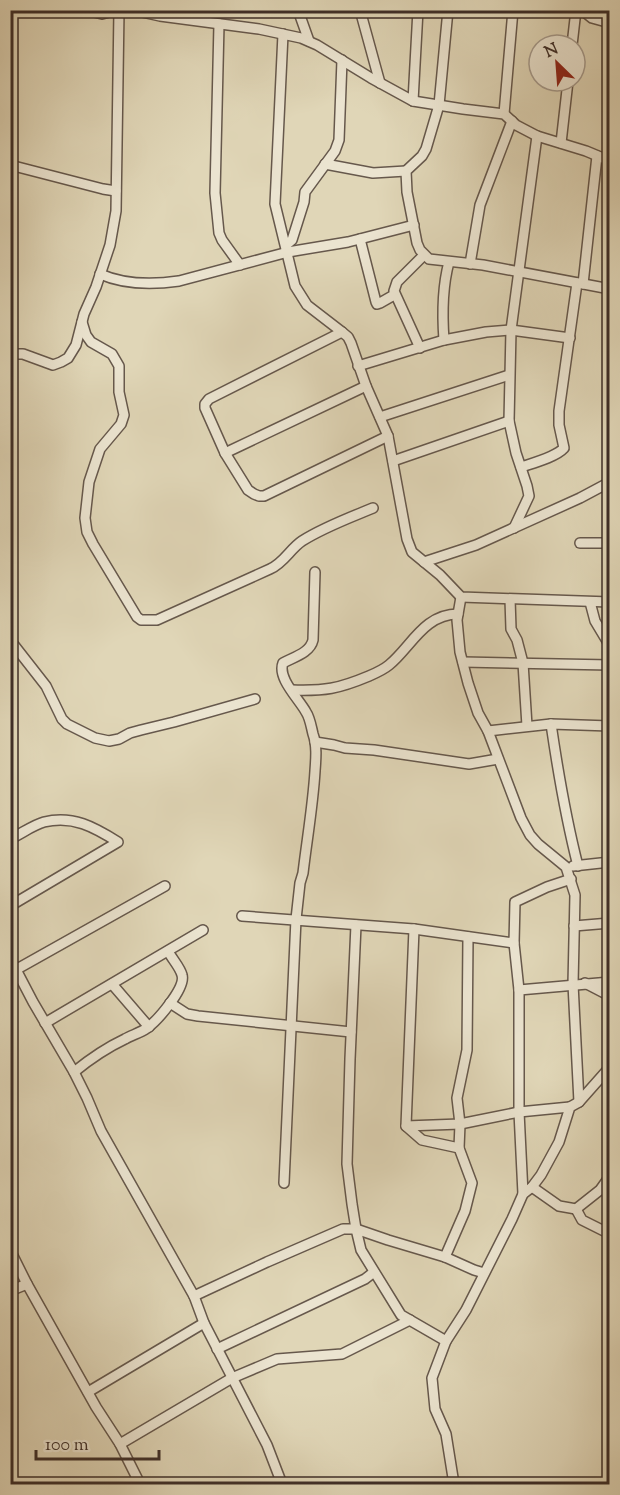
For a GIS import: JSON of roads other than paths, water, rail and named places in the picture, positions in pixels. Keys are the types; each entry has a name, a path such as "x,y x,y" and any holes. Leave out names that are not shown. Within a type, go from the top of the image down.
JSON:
{"street":[{"path":"10,354 23,354 52,365 68,358 73,352 112,234 117,191 118,10 102,14 86,10"},
{"path":"132,10 259,29 309,41 413,101 504,114 537,136 609,161"},
{"path":"298,10 309,41"},
{"path":"360,10 380,83"},
{"path":"413,101 418,10"},
{"path":"325,164 373,173 406,171 422,156 439,105 448,10"},
{"path":"504,114 513,10"},
{"path":"573,33 576,10"},
{"path":"582,10 592,18 609,23"},
{"path":"219,24 214,193 219,233 240,265"},
{"path":"283,34 275,204 295,286 307,305 348,337 351,343 366,386 388,435 407,539 412,552 440,575 460,597 609,602"},
{"path":"287,249 304,202 305,192 335,151 339,140 342,60"},
{"path":"561,143 567,93"},
{"path":"470,264 480,205 512,121"},
{"path":"514,528 529,496 509,421 511,330 537,136"},
{"path":"521,467 556,454 564,448 559,425 559,411 580,284 597,156"},
{"path":"10,165 117,191"},
{"path":"406,171 407,192 417,243 424,255 429,258 609,289"},
{"path":"100,274 116,281 160,284 240,265 287,249 360,239 414,225"},
{"path":"360,239 377,304 394,294"},
{"path":"420,348 394,291 397,282 424,255"},
{"path":"444,340 442,299 449,262"},
{"path":"82,322 91,342 112,354 119,366 119,392 124,415 121,424 100,449 89,482 85,518 87,532 141,620 157,620 277,566 300,542 373,508"},
{"path":"358,366 444,340 486,332 511,330 570,338"},
{"path":"342,332 209,399 205,408 225,453 248,490 264,496 388,435"},
{"path":"380,417 509,375"},
{"path":"225,453 366,386"},
{"path":"393,461 509,421"},
{"path":"424,562 514,528 609,482"},
{"path":"580,543 609,543"},
{"path":"284,1183 296,919 314,794 315,742 308,714 285,681 281,667 283,663 311,646 315,572"},
{"path":"460,597 457,620 460,652 478,713 488,730 520,818 538,844 566,867 575,895 573,984 579,1102"},
{"path":"510,599 512,629 523,663 527,726"},
{"path":"590,602 595,621 609,646"},
{"path":"292,690 330,690 384,669 421,630 443,617 458,614"},
{"path":"10,640 46,686 62,719 67,724 95,738 109,741 119,739 130,733 255,699"},
{"path":"463,662 609,665"},
{"path":"488,730 551,724 609,729"},
{"path":"551,724 559,778 578,866"},
{"path":"315,742 469,764 498,759"},
{"path":"10,839 42,822 68,820 83,822 118,842 10,906"},
{"path":"566,867 609,862"},
{"path":"454,1485 446,1434 435,1409 432,1378 446,1341 466,1310 523,1194 519,1112 519,990 514,943 515,902 571,879"},
{"path":"13,971 165,886"},
{"path":"242,916 414,929 514,943"},
{"path":"574,926 609,923"},
{"path":"356,925 347,1164 356,1228 361,1250 401,1315 446,1341"},
{"path":"406,1126 414,929"},
{"path":"45,1023 203,930"},
{"path":"445,1257 465,1211 472,1183 459,1148 460,1124 457,1098 467,1050 468,937"},
{"path":"74,1072 86,1062 145,1030 170,1003 176,995 183,976 168,951"},
{"path":"10,958 13,971 74,1072 101,1131 194,1296 204,1323 267,1445 282,1485"},
{"path":"519,990 609,982"},
{"path":"585,983 609,996"},
{"path":"112,984 149,1026"},
{"path":"170,1003 186,1014 198,1016 351,1032"},
{"path":"406,1126 460,1124 519,1112 570,1107 579,1102 609,1067"},
{"path":"523,1194 541,1175 560,1142 570,1107"},
{"path":"406,1126 422,1140 459,1148"},
{"path":"532,1187 559,1206 576,1209 600,1190 609,1176"},
{"path":"576,1209 582,1220 609,1234"},
{"path":"194,1296 274,1258 343,1229 356,1228 445,1257 484,1273"},
{"path":"10,1250 88,1392 120,1444 140,1485"},
{"path":"217,1349 365,1279 374,1272"},
{"path":"10,1291 27,1284"},
{"path":"120,1444 232,1378 277,1359 342,1354 410,1320"},
{"path":"88,1392 204,1323"}]}
